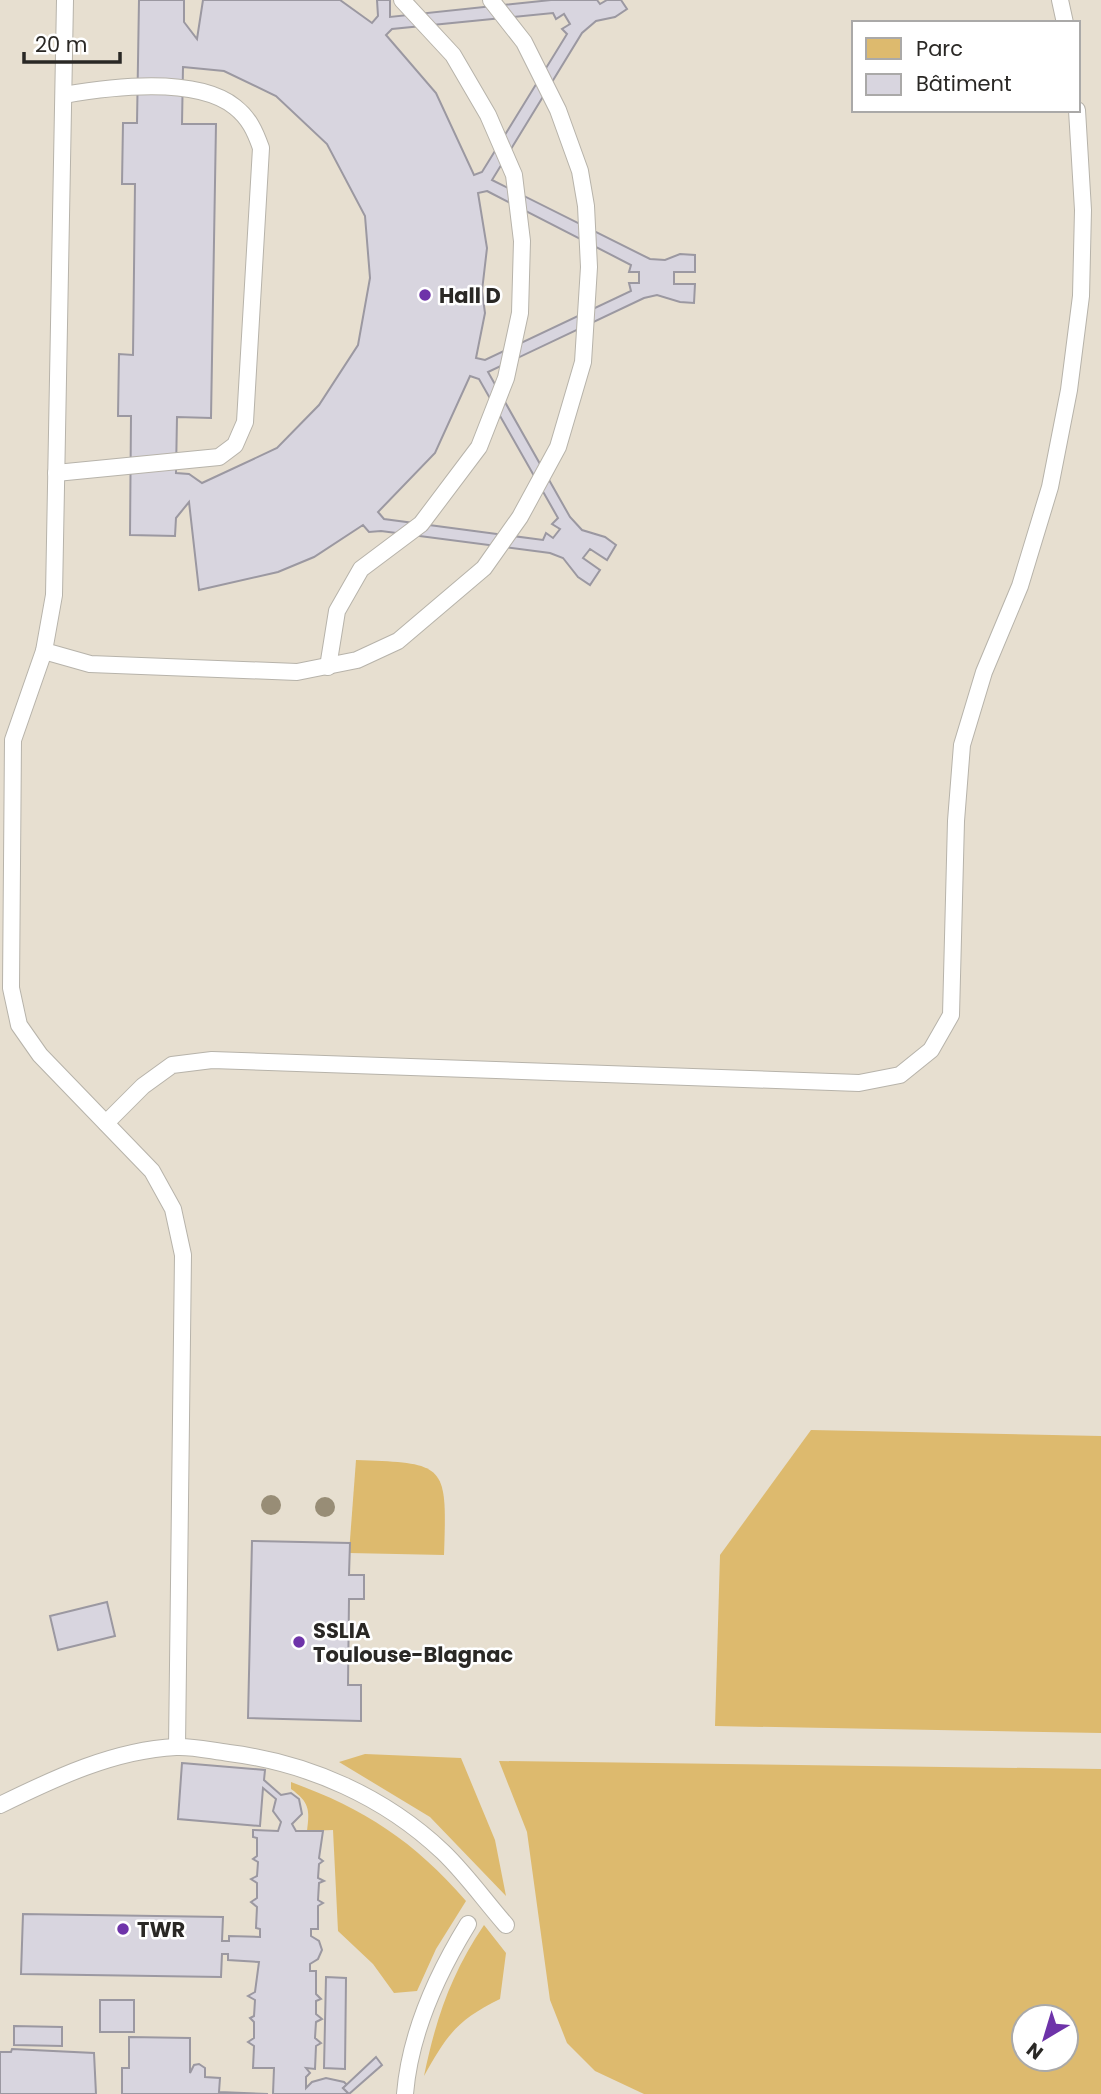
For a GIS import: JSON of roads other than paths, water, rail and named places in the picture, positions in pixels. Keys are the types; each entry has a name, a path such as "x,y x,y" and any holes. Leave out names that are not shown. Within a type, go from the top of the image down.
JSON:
{"lane":[{"path":"65,0 54,595 44,651 13,740 11,988 19,1025 40,1055 152,1171 173,1209 183,1255 177,1747"},
{"path":"328,667 337,611 360,569 421,524 479,447 506,378 520,313 522,241 513,175 488,115 453,55 402,0"},
{"path":"44,651 90,664 297,672 357,660 398,641 484,568 520,517 558,447 583,362 589,267 586,206 580,171 558,110 524,42 491,0"},
{"path":"1060,0 1065,21"},
{"path":"56,473 219,457 235,444 245,422 261,148 253,125 234,106 204,91 115,86 64,95"},
{"path":"106,1123 143,1086 172,1065 212,1060 859,1083 900,1074 931,1050 951,1015 956,821 962,745 984,672 1028,562 1050,487 1069,390 1082,284 1083,210 1077,112"},
{"path":"0,1805 48,1781 103,1761 177,1747 253,1756 329,1776 400,1818 444,1853 506,1925"},
{"path":"405,2094 418,2029 444,1962 468,1924"}],"place":[{"name":"Hall D","path":"425,295"},
{"name":"SSLIA Toulouse-Blagnac","path":"299,1642"},
{"name":"TWR","path":"123,1929"}]}
